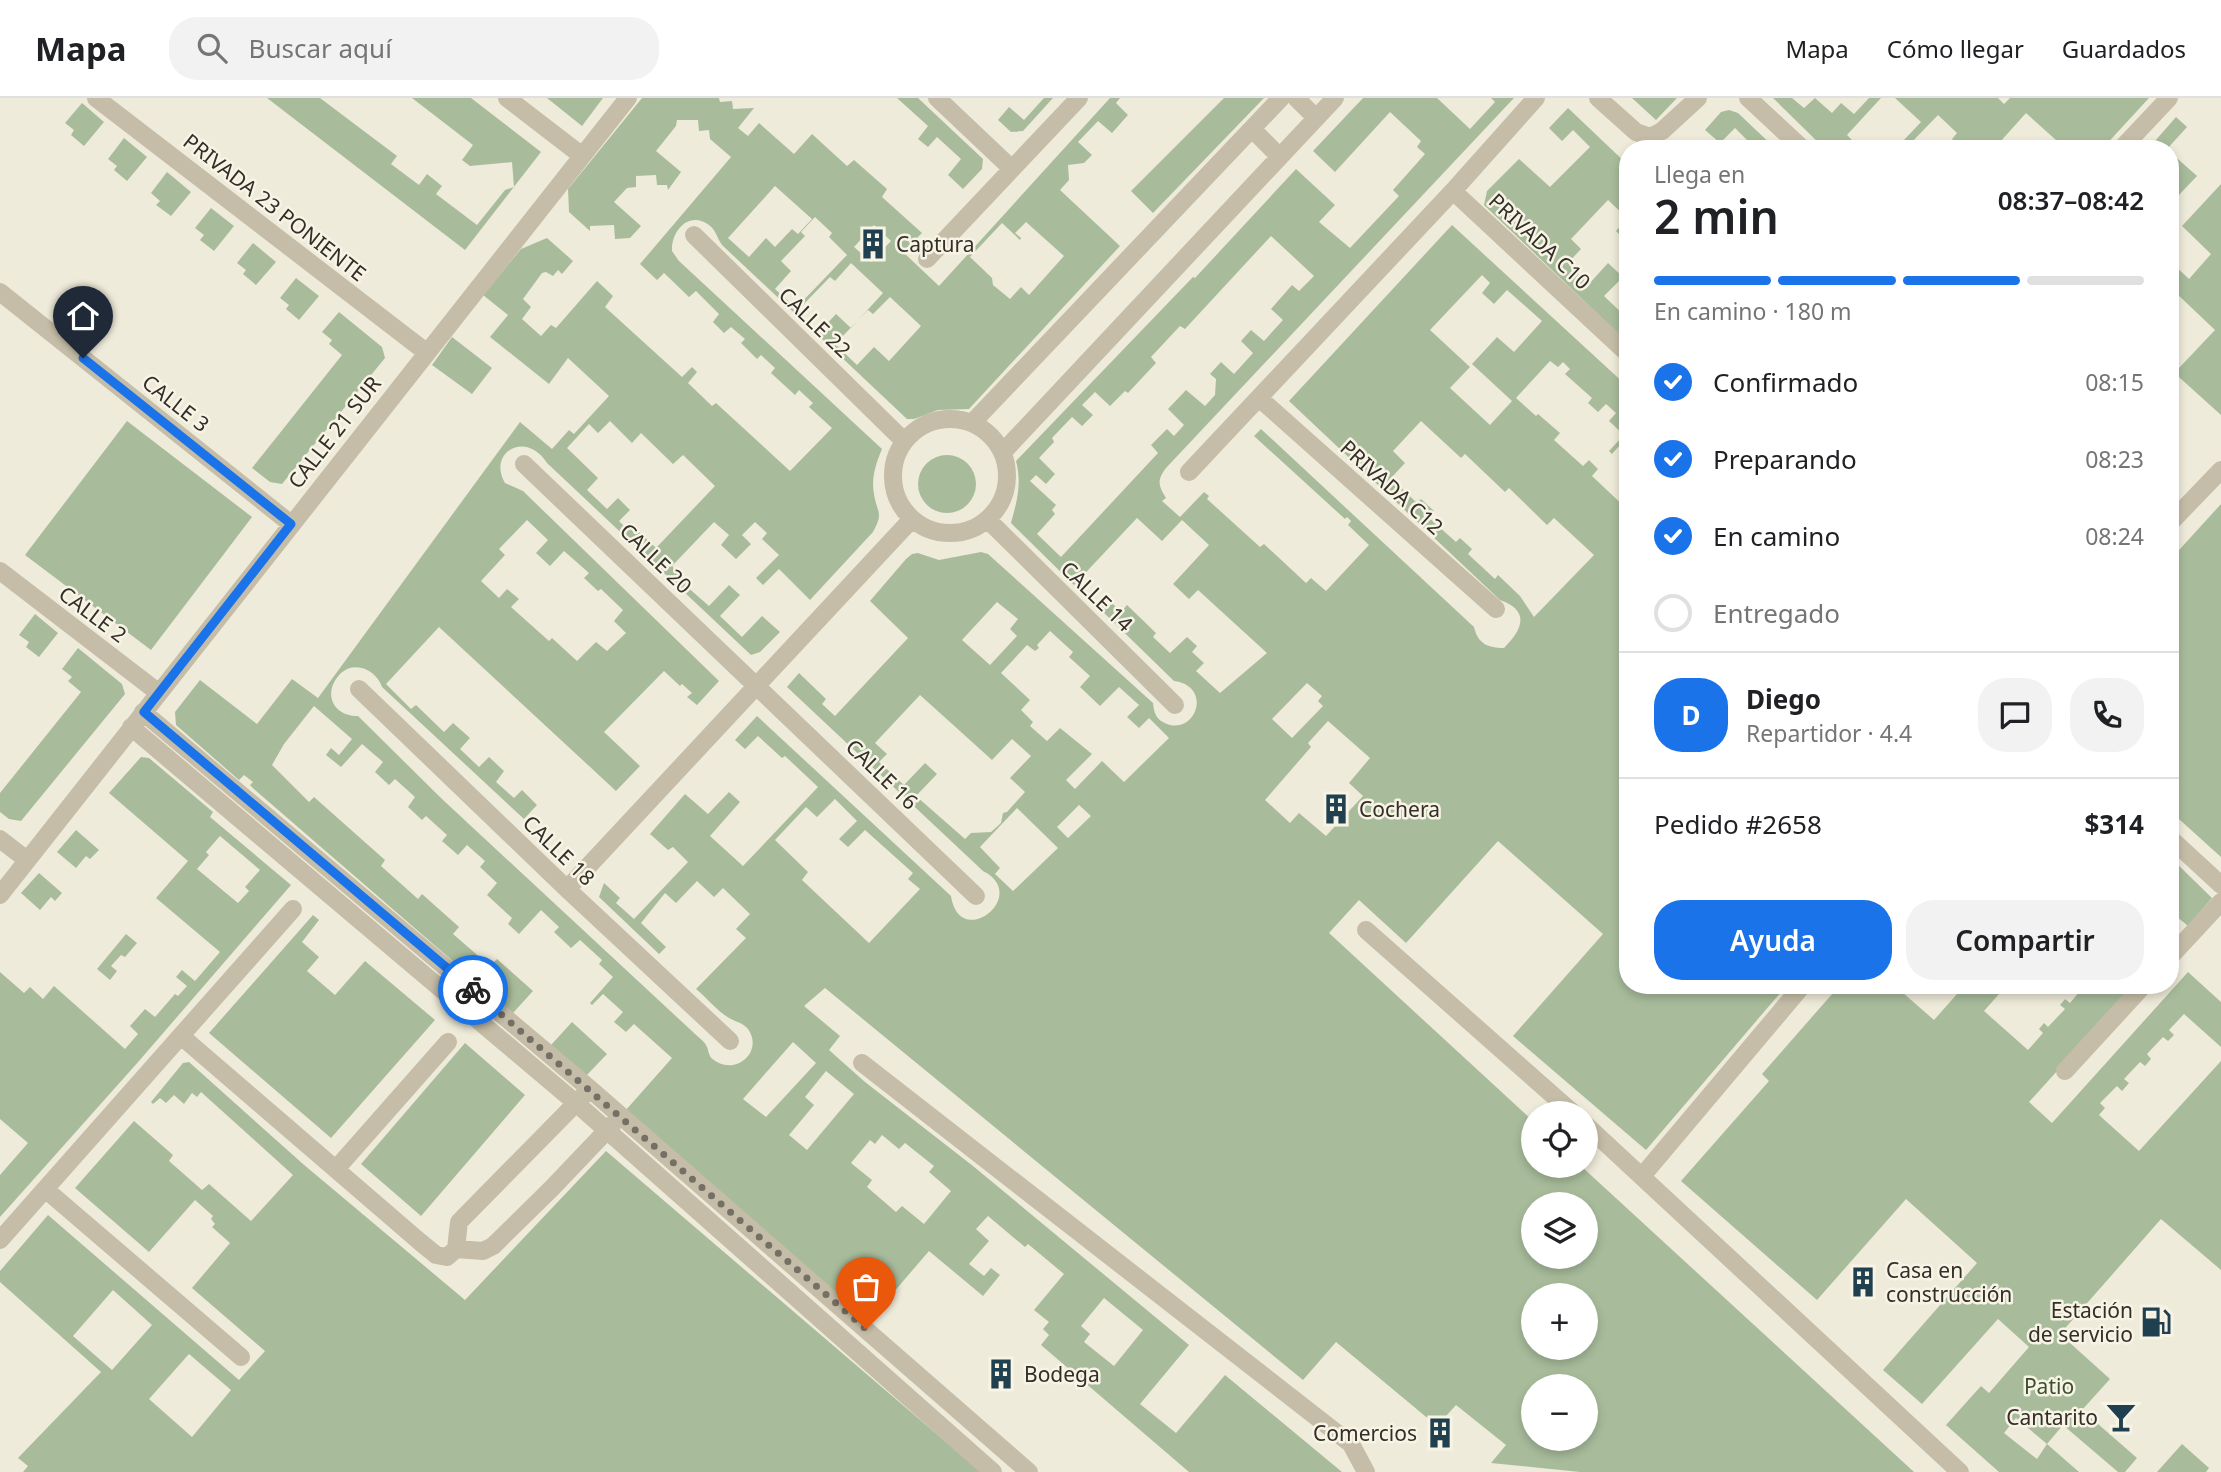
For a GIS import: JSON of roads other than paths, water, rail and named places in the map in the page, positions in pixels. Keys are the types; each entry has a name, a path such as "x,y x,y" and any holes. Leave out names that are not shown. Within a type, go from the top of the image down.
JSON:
{"street":[{"name":"PRIVADA 23 PONIENTE","path":"96,98 426,352"},
{"path":"507,98 581,155"},
{"name":"CALLE 21 SUR","path":"0,895 628,98"},
{"path":"937,98 1012,169"},
{"path":"927,258 1079,98"},
{"path":"973,422 1281,98"},
{"path":"1296,98 1316,118"},
{"path":"1003,452 1335,98"},
{"path":"1189,472 1453,191 1536,98"},
{"path":"1598,98 1636,132 1650,137 1662,131 1698,98"},
{"path":"1748,98 1793,140"},
{"path":"2129,140 2169,98"},
{"path":"1253,130 1279,156"},
{"name":"PRIVADA C10","path":"1453,191 1619,346"},
{"name":"CALLE 22","path":"694,235 904,441"},
{"name":"CALLE 3","path":"0,292 291,524"},
{"name":"PRIVADA C12","path":"1259,398 1496,609"},
{"path":"954,418 973,422 996,439 1003,452 1008,470 1007,488 1000,506 988,520 958,533 926,527 912,519 901,506 894,490 892,473 896,456 904,441 918,428 935,420 954,418"},
{"name":"CALLE 20","path":"524,464 756,686"},
{"path":"2179,514 2221,470"},
{"path":"567,889 912,519"},
{"name":"CALLE 14","path":"988,520 1175,705"},
{"name":"CALLE 2","path":"0,571 159,692"},
{"name":"CALLE 16","path":"756,686 976,896"},
{"name":"CALLE 18","path":"359,689 730,1041"},
{"path":"144,712 590,1089 1029,1472"},
{"path":"131,727 576,1103 993,1472"},
{"path":"0,839 27,860"},
{"path":"2179,846 2221,885"},
{"path":"2179,947 2221,902"},
{"path":"0,1240 293,909"},
{"path":"1366,930 1559,1101"},
{"path":"1643,1175 1795,994"},
{"path":"2065,1072 2136,994"},
{"path":"181,1036 436,1255 447,1257 456,1249 459,1222 590,1089"},
{"path":"336,1169 448,1042"},
{"path":"862,1063 1351,1444 1366,1472"},
{"path":"456,1249 483,1251 493,1245 621,1116"},
{"path":"1598,1136 1960,1472"},
{"path":"45,1189 241,1357"}],"place":[{"name":"Captura","path":"873,244"},
{"name":"Cochera","path":"1336,809"},
{"name":"Casa en construcción","path":"1863,1282"},
{"name":"Estación de servicio","path":"2156,1322"},
{"name":"Bodega","path":"1001,1374"},
{"name":"Cantarito","path":"2121,1417"},
{"name":"Comercios","path":"1440,1433"}],"park label":[{"name":"Patio","path":"2049,1386"}]}
